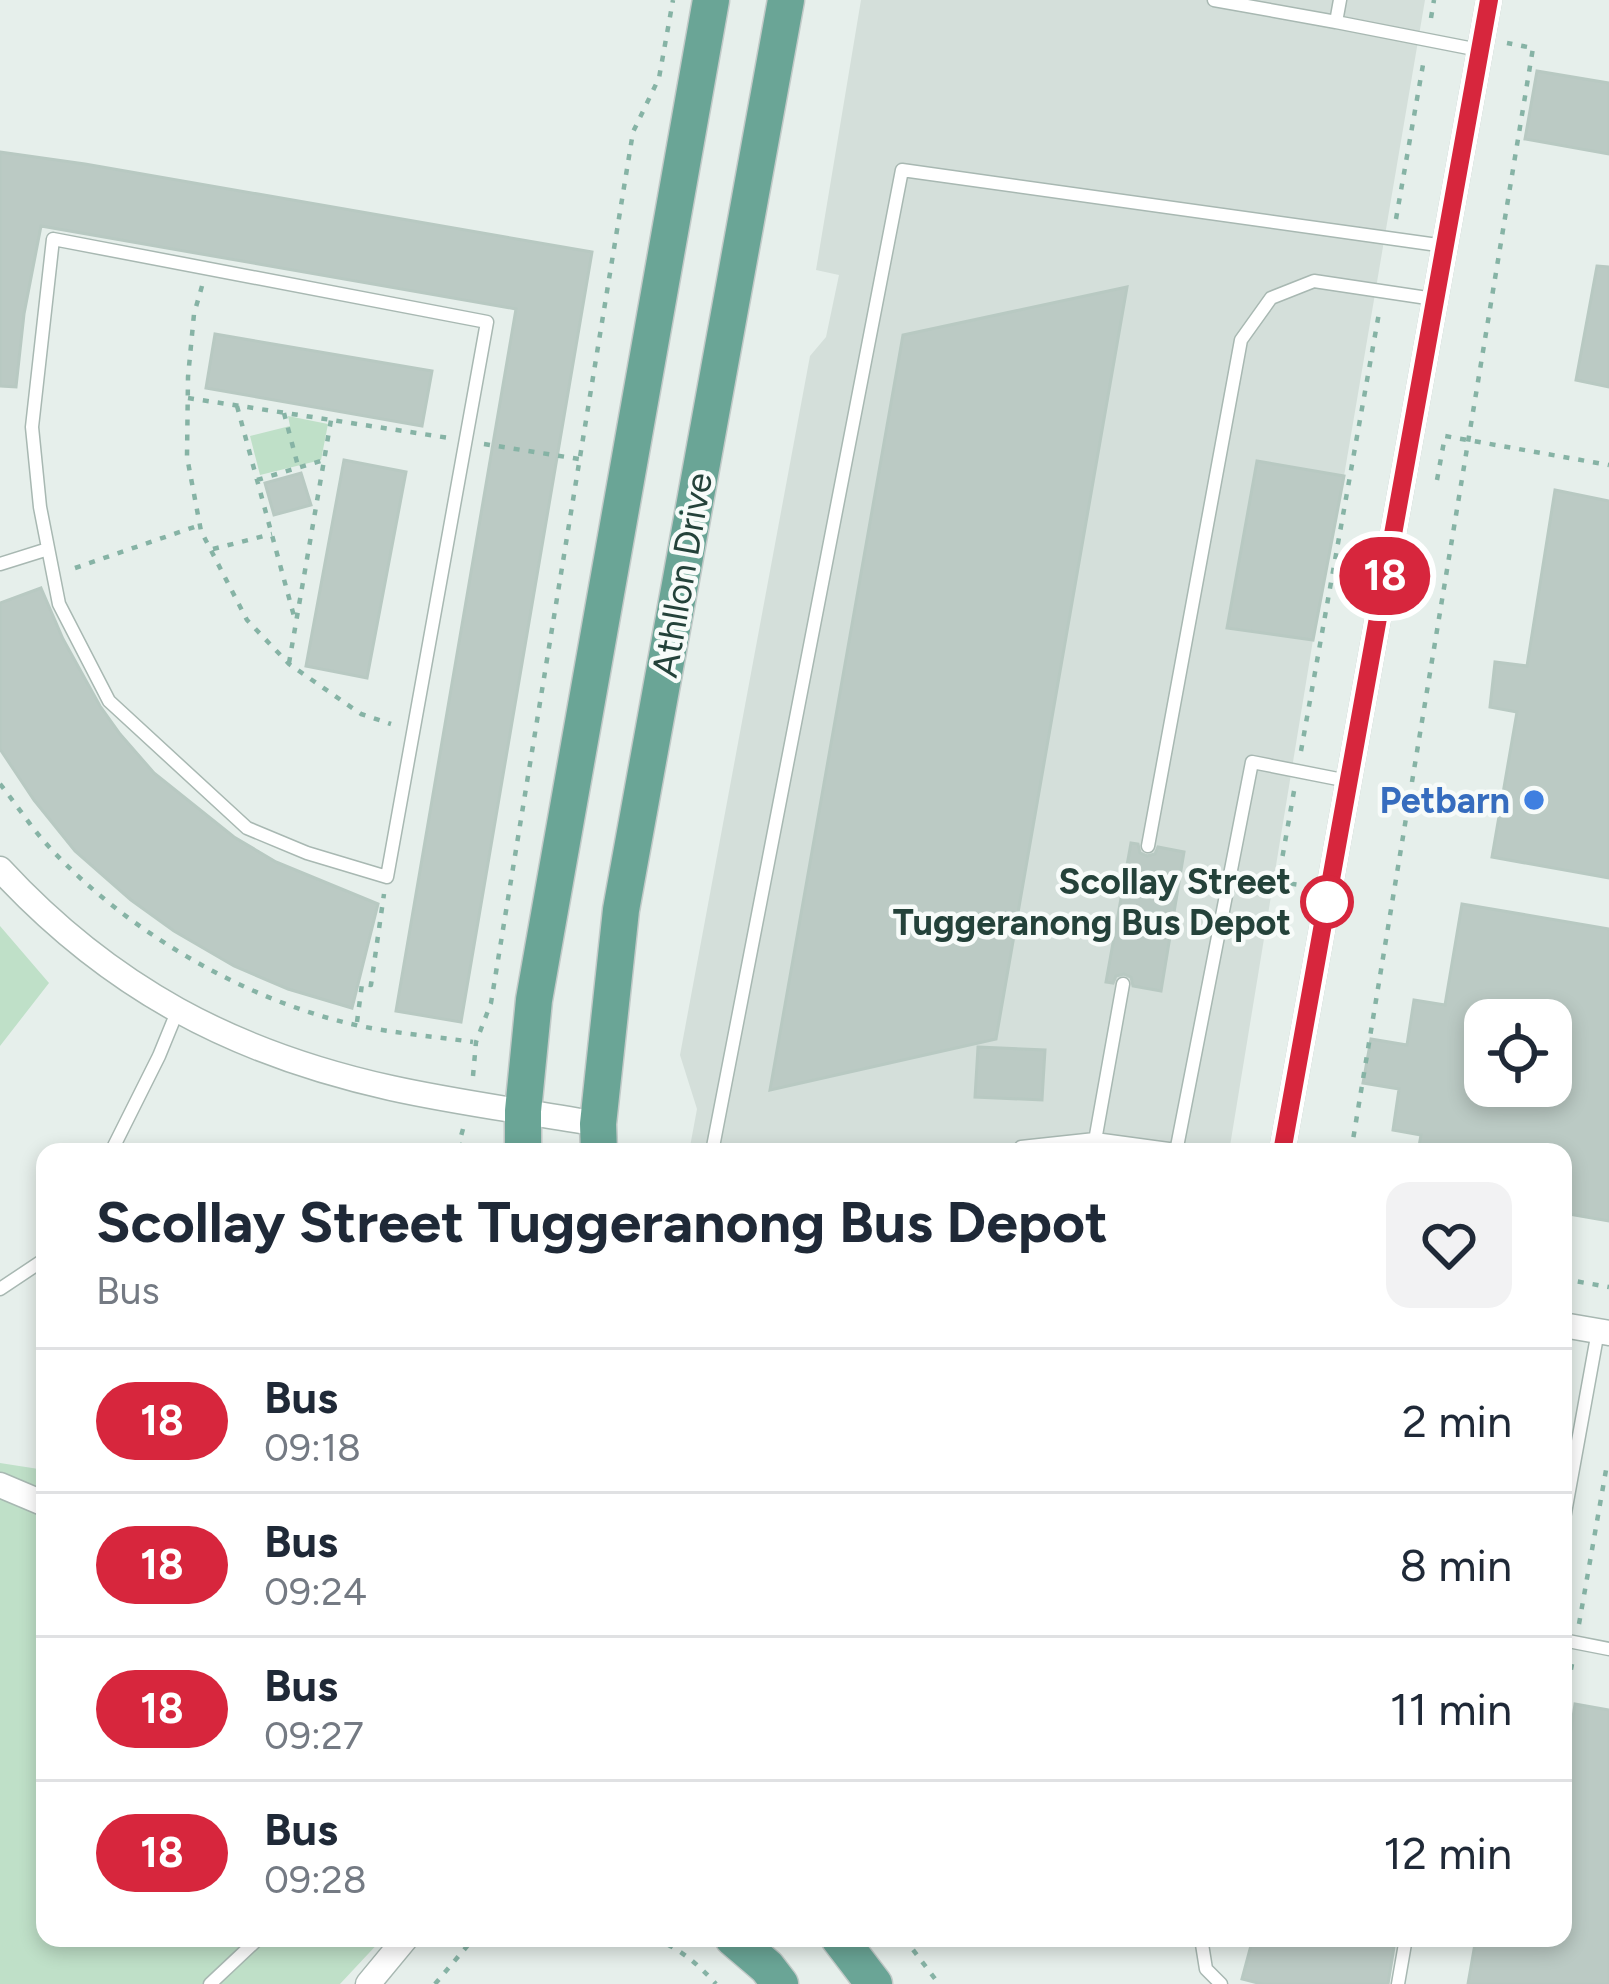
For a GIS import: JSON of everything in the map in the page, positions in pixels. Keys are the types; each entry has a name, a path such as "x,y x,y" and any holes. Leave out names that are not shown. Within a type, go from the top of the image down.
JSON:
{"main road":[{"name":"Athllon Drive","path":"524,1143 534,1000 711,0"},
{"name":"Athllon Drive","path":"598,1138 621,910 787,0"},
{"path":"744,1947 780,1984"},
{"path":"846,1947 874,1984"}],"street":[{"path":"1284,1143 1489,0"},
{"path":"0,869 38,910 106,967 177,1012 283,1057 390,1088 523,1111 598,1138"},
{"path":"1572,1327 1604,1332"},
{"path":"0,1485 36,1500"},
{"path":"368,1984 397,1947"}],"lane":[{"path":"1214,0 1480,50"},
{"path":"1336,22 1340,0"},
{"path":"714,1143 902,170 1445,246"},
{"path":"53,239 206,268 487,322 387,877 247,828 109,701 59,604 40,507 32,427 53,239"},
{"path":"1148,846 1240,340 1271,298 1314,281 1435,299"},
{"path":"0,564 48,548"},
{"path":"1178,1143 1252,762 1348,782"},
{"path":"1094,1143 1123,985"},
{"path":"116,1143 177,1012"},
{"path":"0,1289 36,1265"},
{"path":"1572,1481 1604,1332"},
{"path":"1572,1642 1609,1649"},
{"path":"210,1984 249,1947"},
{"path":"1202,1947 1206,1969 1221,1984"},
{"path":"1398,1984 1404,1947"}],"path":[{"path":"491,1004 633,132 659,78 673,0"},
{"path":"1392,238 1435,0"},
{"path":"1352,1143 1533,48"},
{"path":"206,268 194,314 188,457 200,525 211,550 248,620 289,664 361,714 413,730"},
{"path":"1329,888 1278,882 1383,292"},
{"path":"188,398 579,459"},
{"path":"237,406 296,624"},
{"path":"284,413 298,468"},
{"path":"289,664 331,420"},
{"path":"1437,480 1445,436 1609,465"},
{"path":"257,480 324,460"},
{"path":"53,575 200,525"},
{"path":"211,550 272,534"},
{"path":"0,784 51,849 110,903 174,951 266,996 356,1024 476,1042"},
{"path":"356,1024 362,984 371,985 387,877"},
{"path":"1572,1281 1609,1287"},
{"path":"1572,1627 1606,1470"},
{"path":"435,1984 466,1947"},
{"path":"676,1947 716,1984"},
{"path":"911,1947 938,1984"}],"shaded area":[{"path":"861,0 1425,0 1230,1143 691,1143 697,1109 680,1055 810,356 826,337 839,275 816,270"}],"green space":[{"path":"288,416 328,424 321,460 260,475 250,436 290,426"},
{"path":"0,926 49,983 0,1046"},
{"path":"0,1463 36,1469 36,1947 375,1947 340,1984 0,1984"}],"building":[{"path":"1537,71 1609,83 1609,154 1525,139"},
{"path":"0,152 592,252 461,1022 396,1011 516,309 41,226 16,387 0,386"},
{"path":"1597,266 1609,267 1609,387 1576,380"},
{"path":"1127,287 996,1039 770,1090 903,335"},
{"path":"215,334 432,371 422,426 206,388"},
{"path":"344,460 406,472 367,678 306,666"},
{"path":"1257,461 1344,476 1313,640 1227,628"},
{"path":"301,473 311,505 274,515 265,483"},
{"path":"1555,490 1609,501 1609,878 1492,857 1517,712 1490,707 1495,662 1527,666"},
{"path":"41,588 100,706 154,773 234,837 276,862 378,904 352,1008 234,966 174,931 75,851 34,800 0,749 0,603"},
{"path":"1131,843 1138,844 1140,853 1147,856 1158,847 1184,852 1161,991 1133,986 1131,977 1124,974 1113,983 1106,982"},
{"path":"1462,904 1609,929 1609,1221 1572,1215 1572,1143 1420,1143 1421,1135 1393,1130 1399,1089 1363,1083 1371,1039 1407,1045 1414,1000 1445,1005"},
{"path":"978,1047 1045,1050 1042,1100 975,1097"},
{"path":"1575,1704 1609,1710 1609,1984 1468,1984 1474,1947 1572,1947"},
{"path":"1251,1947 1394,1947 1388,1984 1262,1984 1242,1979"}],"bus line":[{"name":"18","path":"1284,1143 1489,0"}],"place":[{"name":"Petbarn","path":"1534,800"},
{"name":"Scollay Street Tuggeranong Bus Depot","path":"1327,902"}]}
